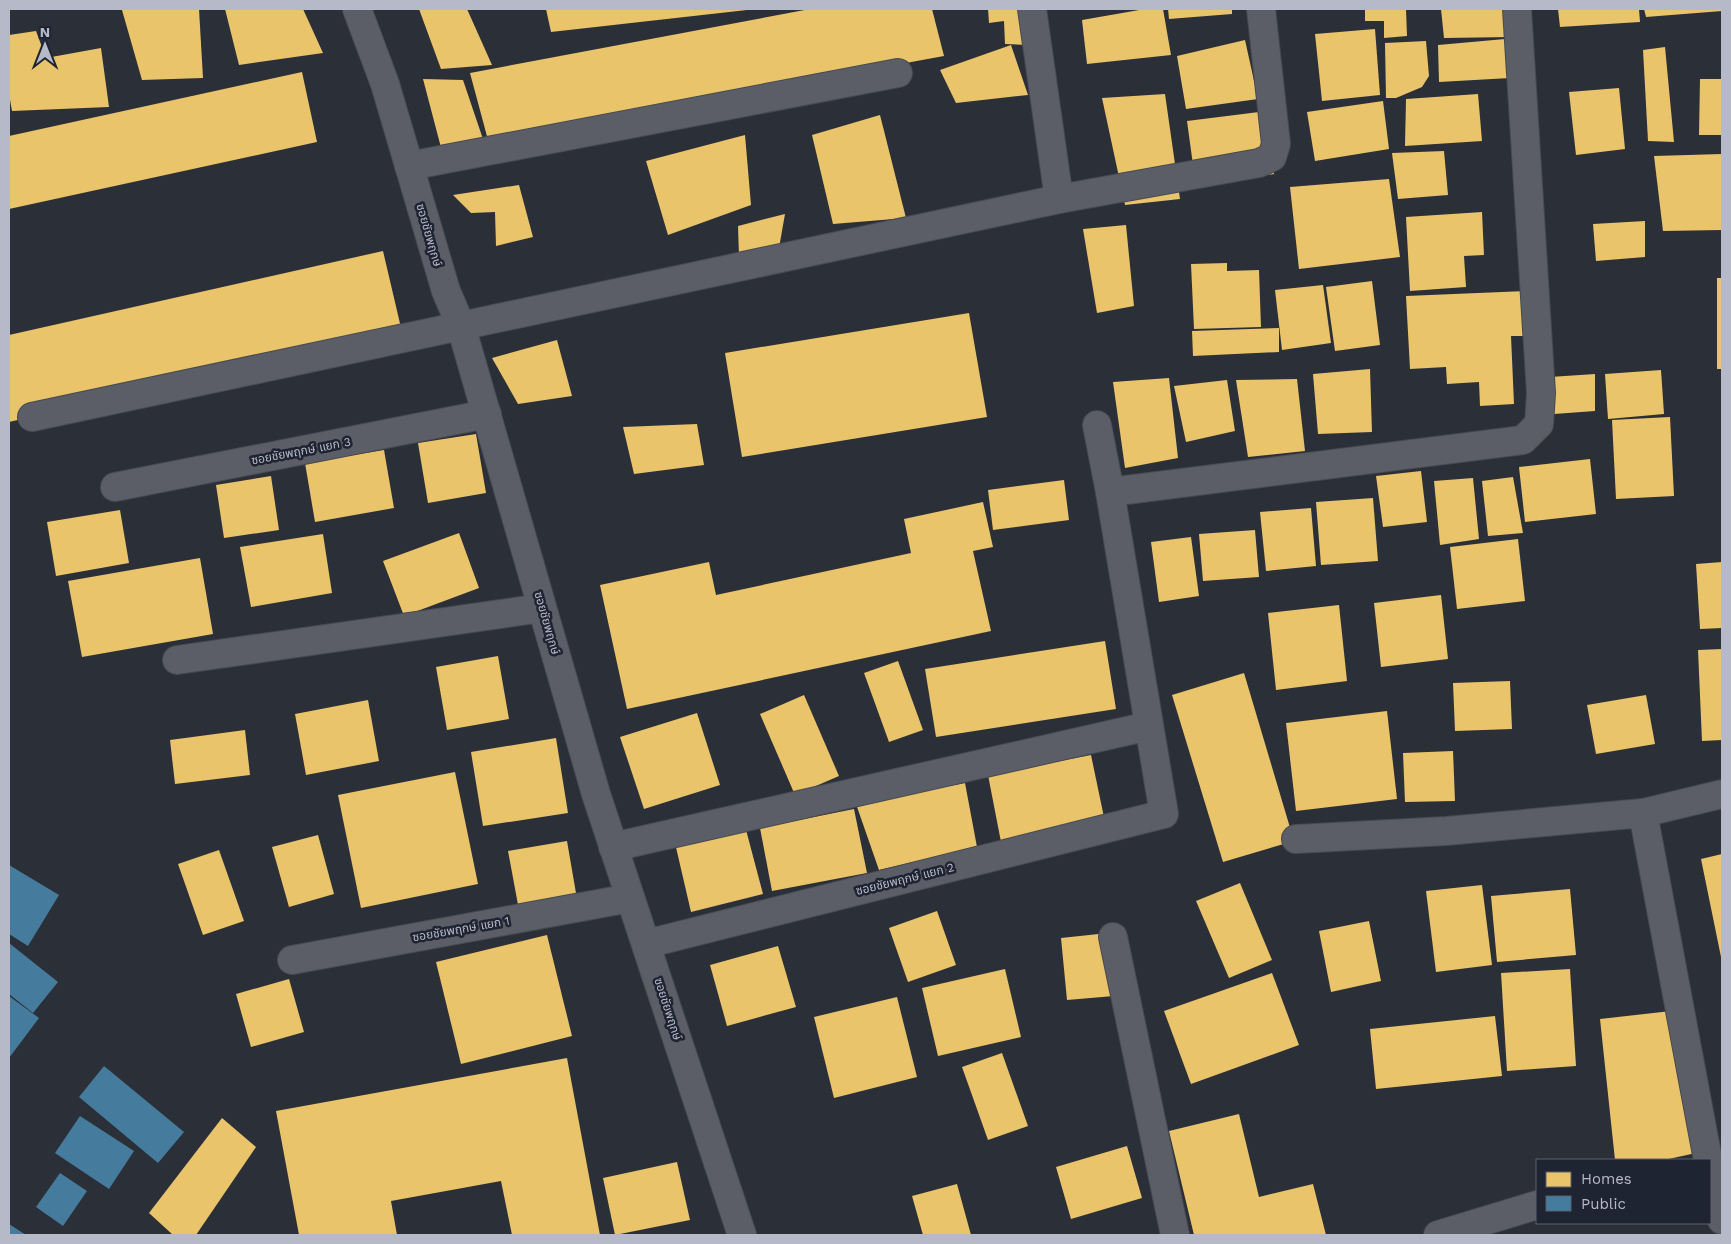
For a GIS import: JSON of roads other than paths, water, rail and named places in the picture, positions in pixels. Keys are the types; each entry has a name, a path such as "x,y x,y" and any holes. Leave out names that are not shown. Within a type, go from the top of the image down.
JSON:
{"street":[{"name":"ซอยชัยพฤกษ์","path":"357,9 385,84 446,291 462,326 596,794 742,1235"},
{"path":"1032,9 1059,200"},
{"path":"32,417 1059,200 1259,163 1272,157 1276,144 1261,9"},
{"path":"1110,492 1523,440 1539,424 1540,385 1517,9"},
{"path":"409,166 898,74"},
{"name":"ซอยชัยพฤกษ์ แยก 3","path":"114,487 487,414"},
{"path":"613,847 1149,726 1097,425"},
{"path":"178,660 542,608"},
{"name":"ซอยชัยพฤกษ์ แยก 2","path":"646,944 1164,814 1149,726"},
{"path":"1296,838 1446,831 1643,813 1722,794"},
{"path":"1643,813 1706,1159"},
{"name":"ซอยชัยพฤกษ์ แยก 1","path":"292,960 630,898"},
{"path":"1113,937 1175,1235"},
{"path":"1711,1181 1722,1220"},
{"path":"1438,1235 1536,1205"}]}
